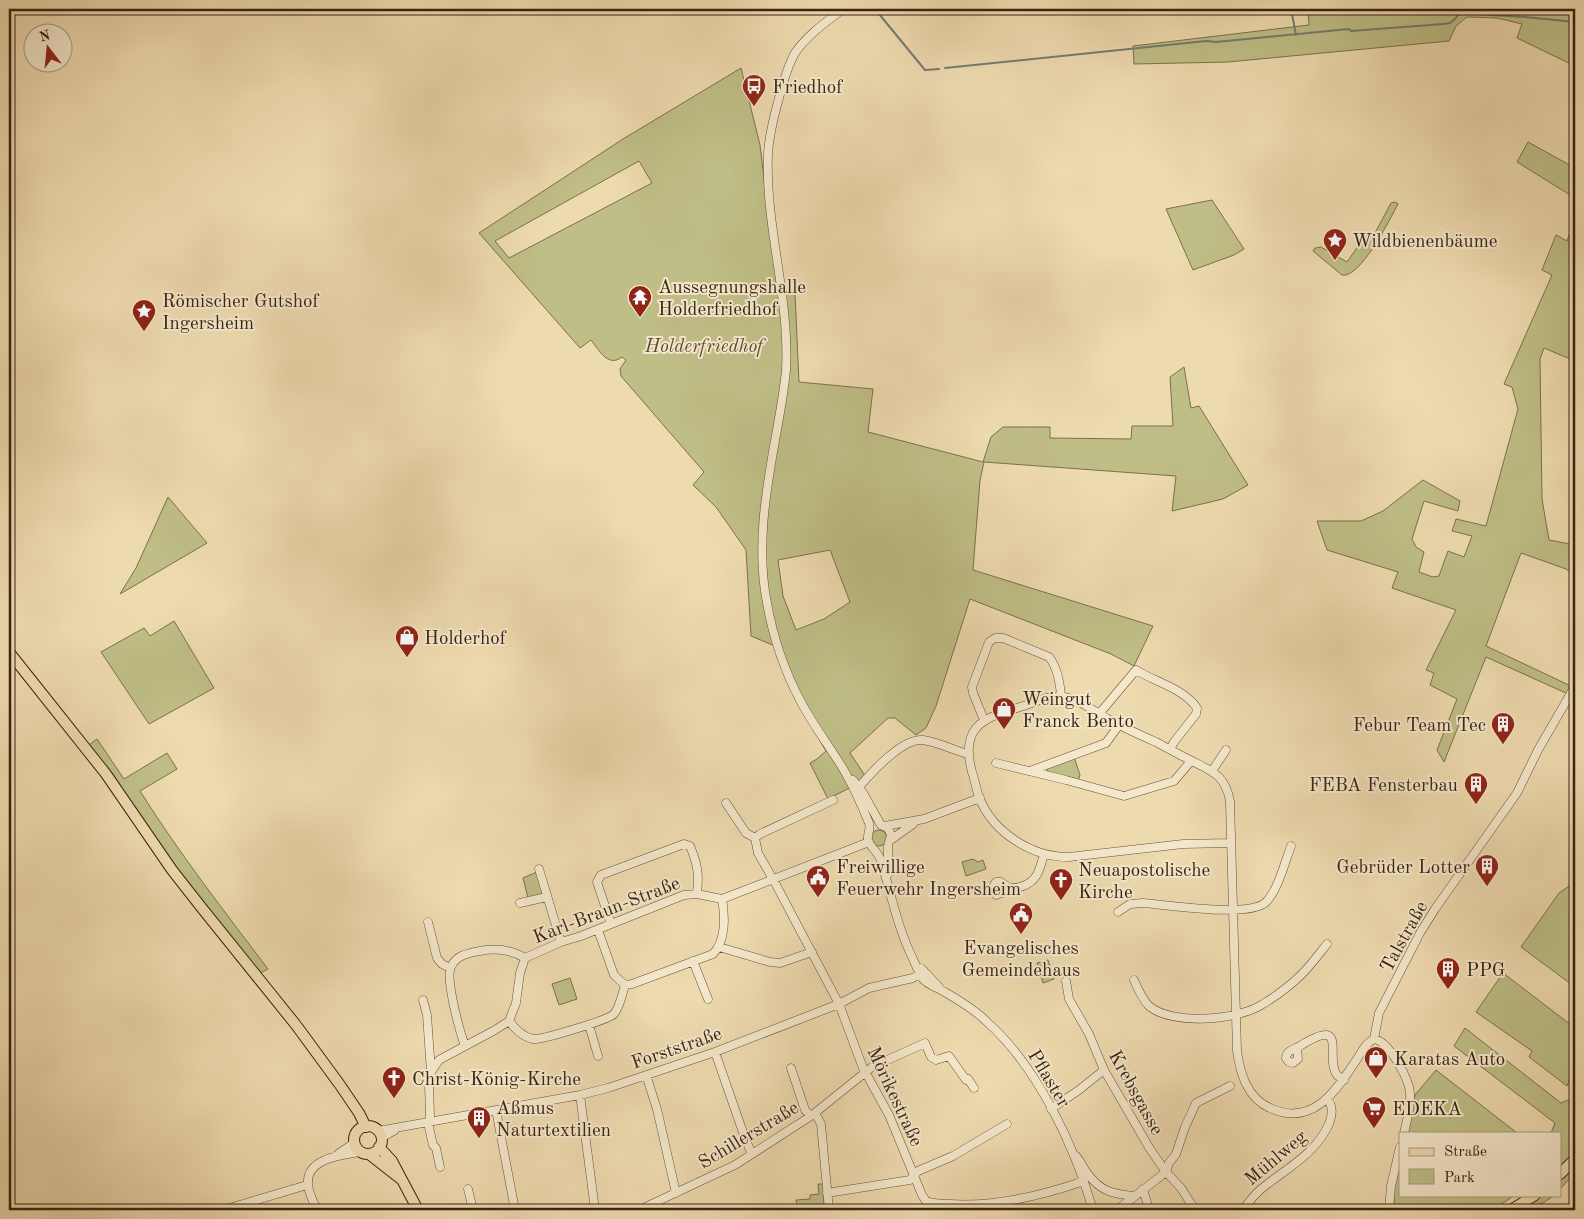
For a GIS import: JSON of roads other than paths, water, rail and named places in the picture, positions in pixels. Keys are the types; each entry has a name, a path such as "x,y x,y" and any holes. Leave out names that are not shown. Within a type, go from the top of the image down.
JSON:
{"main road":[{"path":"9,652 95,759 172,870 284,1010 351,1101 362,1129"},
{"path":"402,1180 361,1150 354,1136 362,1129 372,1128 392,1162 402,1180 418,1210"},
{"path":"361,1150 377,1151 379,1139"},
{"path":"1562,1172 1575,1159"},
{"path":"1511,1210 1533,1196"}],"street":[{"path":"843,9 816,30 796,52 788,69 774,114 768,152 772,216 786,350 784,386 768,476 763,520 763,574 766,603 784,664 800,700 844,770 869,823 871,829 868,837 869,842 875,848 880,858 889,888"},
{"path":"984,720 972,693 972,687 990,642 994,638 1002,638 1049,657 1060,685 1061,696"},
{"path":"1099,714 1136,670 1184,695 1197,708 1196,714 1170,749"},
{"name":"Talstraße","path":"1374,1038 1379,1013 1420,933 1517,793 1538,750 1575,686"},
{"path":"1230,843 1182,844 1069,857 1044,854 1008,836 992,818 980,798 968,754 970,740 975,730 984,720 1054,696 1061,696 1080,703 1119,725 1212,771 1225,784 1230,801 1237,1051 1242,1075 1247,1087 1264,1106 1274,1110 1291,1114 1314,1109 1327,1099 1344,1080 1365,1046 1374,1038 1383,1042 1407,1082 1410,1094 1404,1132"},
{"path":"1028,772 1106,743 1119,725"},
{"path":"859,786 903,745 913,740 926,740 968,754"},
{"path":"1212,771 1226,750"},
{"path":"996,763 1124,796 1174,780 1191,760"},
{"path":"844,770 859,786 883,826 890,831 889,888"},
{"path":"875,848 885,848 901,831 924,819 980,798"},
{"path":"726,803 746,833 755,838 833,800"},
{"path":"871,829 924,819"},
{"name":"Mörikestraße","path":"755,838 758,853 839,1004 865,1072 890,1114 914,1176 926,1201 968,1205 1006,1201 1044,1194 1084,1181"},
{"path":"625,985 713,954 720,947 724,920 722,899 869,842"},
{"path":"611,924 597,882 601,875 684,844 690,846 697,864 699,875 698,894"},
{"path":"1118,912 1130,904 1143,903 1232,911 1255,908 1264,904 1274,891 1291,846"},
{"path":"1013,889 1033,882 1038,874 1044,854"},
{"path":"539,869 561,942"},
{"name":"Pflaster","path":"889,888 902,934 914,962 942,990 982,1016 1007,1042 1025,1066 1051,1108 1084,1181 1093,1210"},
{"name":"Karl-Braun-Straße","path":"509,1021 516,1003 520,973 525,958 561,942 598,930 684,895 698,894 722,899"},
{"path":"520,903 547,897"},
{"path":"428,922 437,958 442,964 450,968"},
{"path":"598,930 614,975 625,985"},
{"path":"1134,980 1150,1007 1164,1014 1198,1019 1235,1016 1262,1006 1302,974 1327,944"},
{"path":"720,947 770,962 780,963 812,952"},
{"path":"465,1046 450,986 450,968 462,955 486,950 518,954 525,958"},
{"path":"693,961 708,999"},
{"name":"Forststraße","path":"379,1139 399,1127 580,1095 608,1088 715,1052 839,1004 869,988 913,978 922,972"},
{"name":"Krebsgasse","path":"1066,981 1070,999 1089,1034 1104,1070 1138,1130 1166,1172 1181,1188 1195,1210"},
{"path":"431,1072 439,1060 509,1021 514,1028 526,1037 535,1039 589,1025 613,1015 625,985"},
{"path":"423,1000 427,1015 431,1072 429,1084 430,1117 428,1123 440,1167"},
{"path":"589,1025 598,1056"},
{"path":"1297,1048 1316,1036 1325,1035 1329,1037 1332,1044 1336,1071 1344,1080"},
{"name":"Schillerstraße","path":"639,1210 735,1165 811,1115 872,1067 925,1042 931,1058 936,1060 949,1056 974,1088"},
{"path":"715,1052 752,1154"},
{"path":"791,1068 805,1110 820,1124 829,1210"},
{"path":"1051,1108 1079,1090 1104,1070"},
{"path":"646,1075 657,1109 676,1194"},
{"path":"1116,1210 1166,1172 1169,1163 1176,1154 1184,1127 1196,1102 1230,1086"},
{"path":"580,1095 595,1210"},
{"name":"Mühlweg","path":"1243,1210 1259,1191 1313,1150 1323,1136 1331,1118 1332,1108 1327,1099"},
{"path":"496,1110 514,1210"},
{"path":"828,1193 910,1180 918,1171 953,1156 1007,1124"},
{"path":"317,1210 307,1185 310,1173 316,1165 334,1157 361,1150"},
{"path":"1389,1210 1391,1186 1399,1151"},
{"path":"1072,1153 1104,1190 1135,1196"},
{"path":"223,1210 307,1185"},
{"path":"468,1189 473,1210"},
{"path":"1143,1189 1149,1210"}],"waterway":[{"path":"875,9 925,70 939,69"},
{"path":"1291,9 1296,35"},
{"path":"945,68 1206,41 1216,42 1349,29 1351,31 1443,24 1450,23 1463,9"},
{"path":"1472,14 1575,22"}],"place":[{"name":"Friedhof","path":"754,107"},
{"name":"Wildbienenbäume","path":"1335,261"},
{"name":"Aussegnungshalle Holderfriedhof","path":"640,318"},
{"name":"Römischer Gutshof Ingersheim","path":"144,332"},
{"name":"Holderhof","path":"407,658"},
{"name":"Weingut Franck Bento","path":"1004,730"},
{"name":"Febur Team Tec","path":"1503,745"},
{"name":"FEBA Fensterbau","path":"1476,805"},
{"name":"Gebrüder Lotter","path":"1487,887"},
{"name":"Freiwillige Feuerwehr Ingersheim","path":"818,898"},
{"name":"Neuapostolische Kirche","path":"1061,901"},
{"name":"Evangelisches Gemeindehaus","path":"1021,935"},
{"name":"PPG","path":"1448,990"},
{"name":"Karatas Auto","path":"1376,1079"},
{"name":"Christ-König-Kirche","path":"394,1099"},
{"name":"EDEKA","path":"1374,1129"},
{"name":"Aßmus Naturtextilien","path":"479,1139"}],"park label":[{"name":"Holderfriedhof","path":"704,345"}]}
